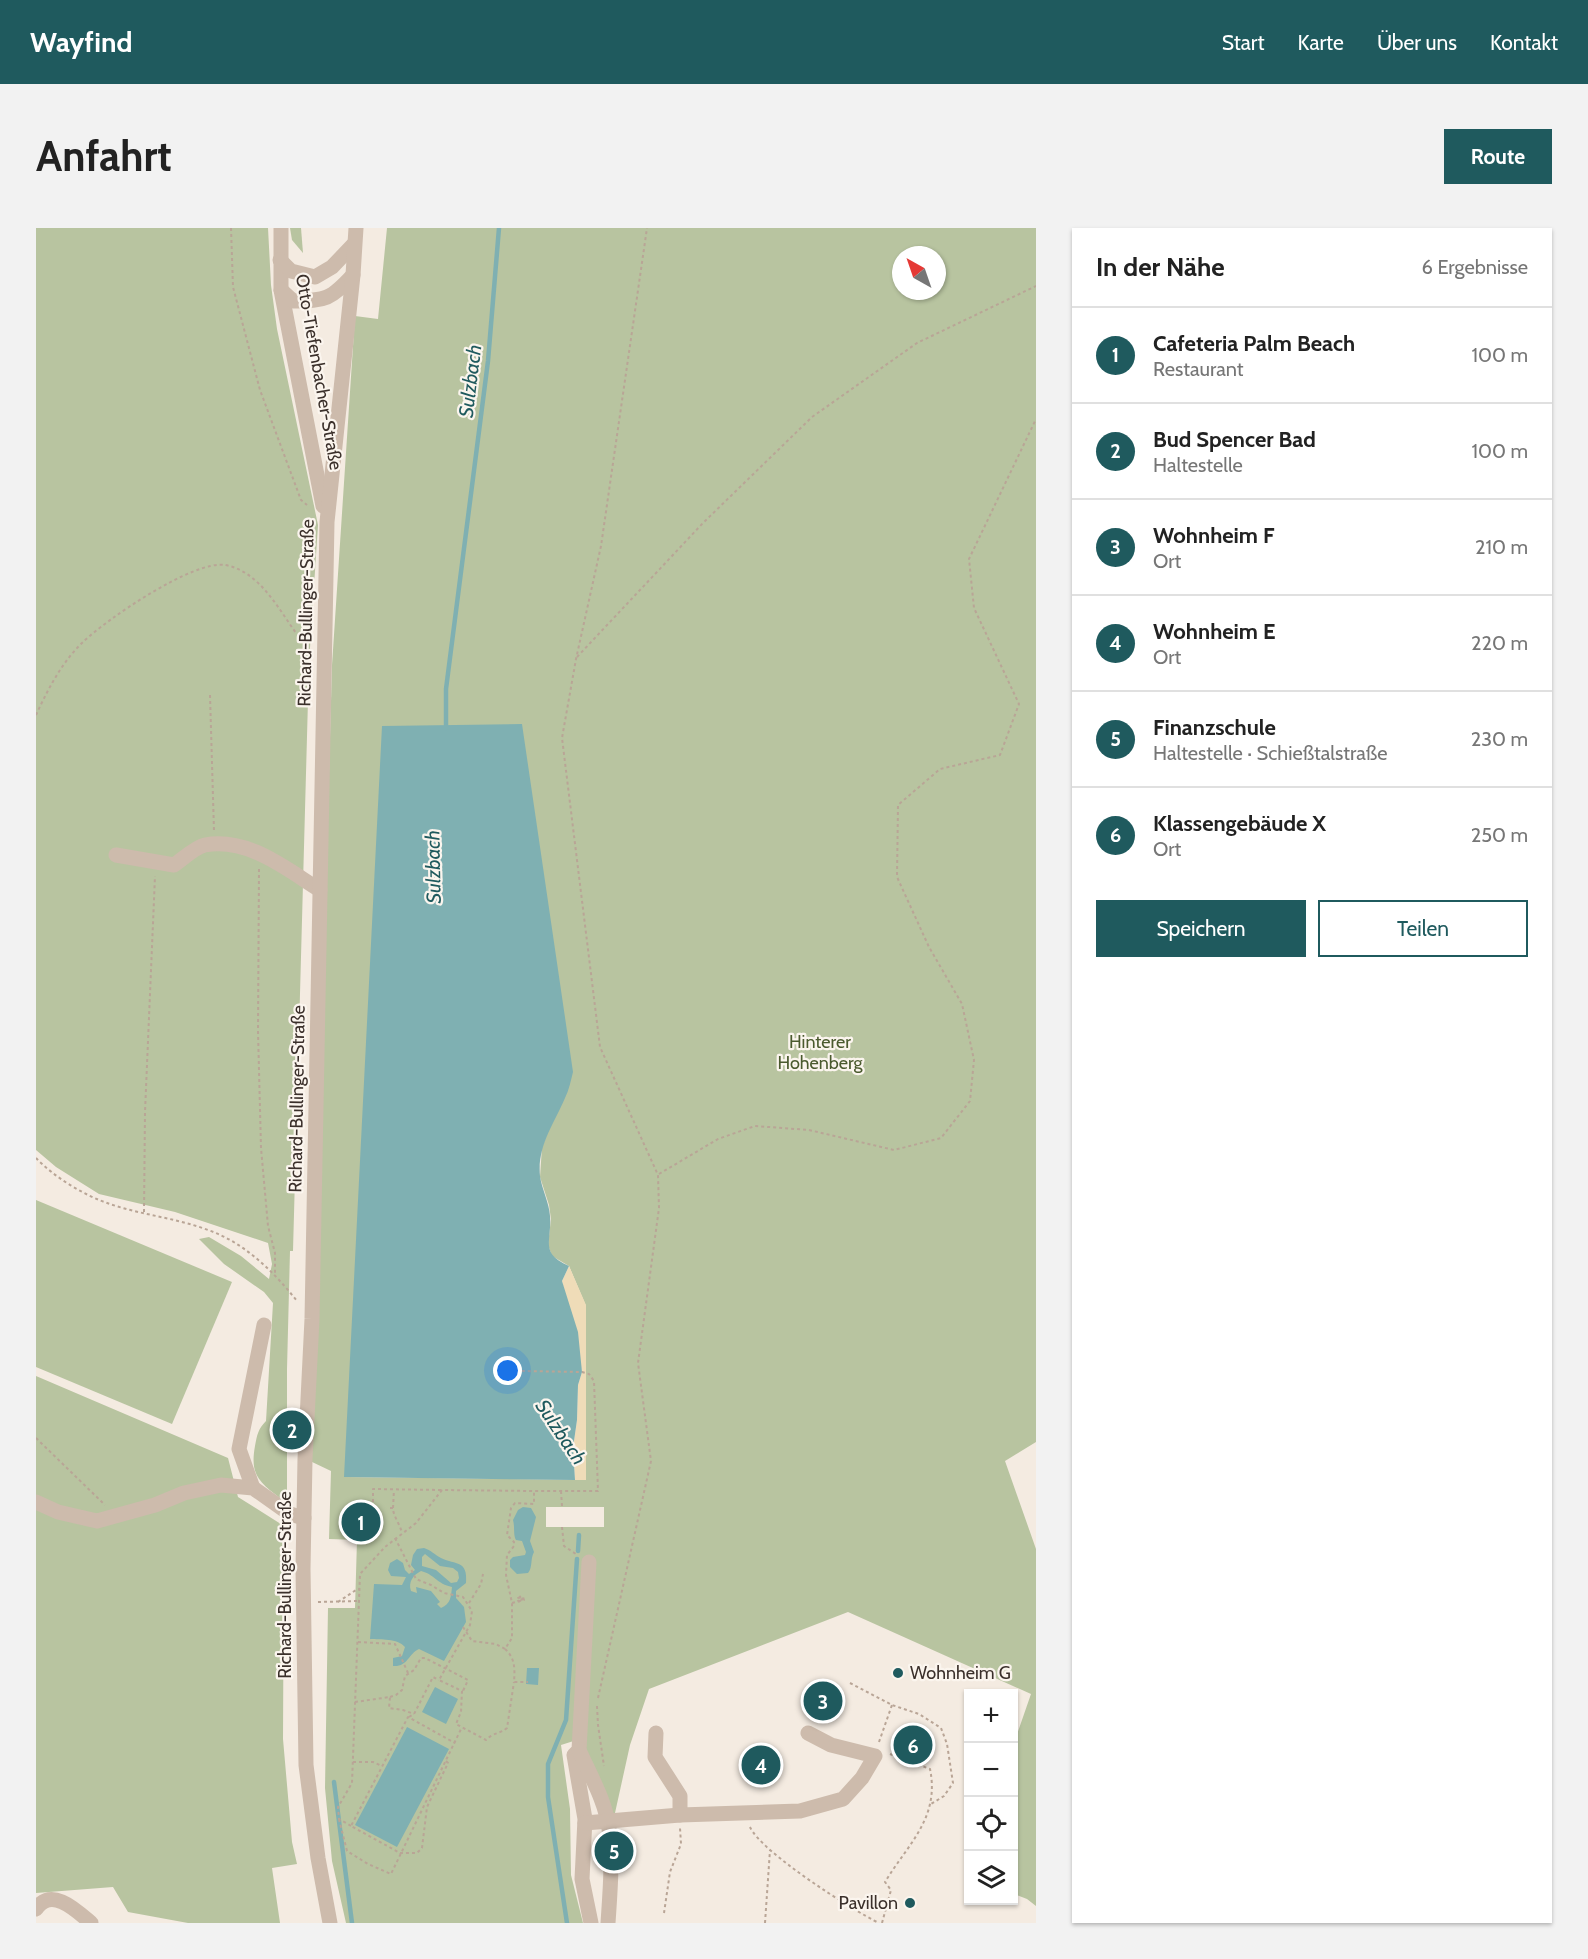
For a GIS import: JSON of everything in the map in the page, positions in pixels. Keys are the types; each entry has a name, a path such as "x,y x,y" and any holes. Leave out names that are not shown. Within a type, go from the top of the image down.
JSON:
{"street":[{"name":"Otto-Tiefenbacher-Straße","path":"282,228 281,290 327,522"},
{"name":"Richard-Bullinger-Straße","path":"330,1923 318,1858 306,1765 304,1518 312,1319 327,522 356,228"},
{"path":"280,260 291,270 315,277 332,267 354,244"},
{"path":"281,290 293,301 314,301 336,294 353,275"},
{"path":"116,855 174,865 204,845 232,845 259,854 320,890"},
{"path":"253,1488 239,1449 264,1325"},
{"path":"36,1502 58,1512 97,1521 193,1491 221,1485 253,1488 290,1514 304,1518"},
{"path":"589,1562 579,1750 601,1799 609,1828 608,1923"},
{"path":"656,1733 655,1757 680,1796 680,1815"},
{"path":"585,1824 680,1815 800,1811 843,1799 862,1778 874,1756 831,1745 808,1733"},
{"path":"579,1750 574,1755 585,1824 582,1879 591,1923"},
{"path":"36,1909 51,1899 66,1902 91,1923"}],"path":[{"path":"231,228 233,287 260,390 301,500 327,522"},
{"path":"603,1769 597,1701 651,1461 638,1363 659,1208 658,1175 600,1047 562,738 576,658 601,546 647,228"},
{"path":"576,658 703,523 812,417 917,343 1036,286"},
{"path":"658,1175 718,1138 755,1126 809,1130 894,1150 942,1138 970,1101 974,1060 962,1004 929,947 897,877 898,804 940,770 1000,755 1019,704 974,608 969,559 1036,419"},
{"path":"36,714 51,684 82,642 141,598 202,568 224,565 245,572 268,593 296,633"},
{"path":"210,695 214,846"},
{"path":"259,854 258,1031 261,1148 268,1226 275,1253 275,1275"},
{"path":"144,1212 145,1112 156,862"},
{"path":"36,1158 78,1190 110,1204 209,1230 249,1252 275,1275 312,1319"},
{"path":"373,1502 373,1489 598,1491 594,1382 589,1374 522,1371"},
{"path":"36,1438 118,1516"},
{"path":"394,1489 391,1508 401,1525 402,1533"},
{"path":"442,1490 416,1523 395,1538 360,1574 352,1783 338,1807 347,1851 391,1874 399,1853 462,1727"},
{"path":"561,1490 562,1506"},
{"path":"505,1648 512,1638 512,1603 506,1575 507,1555 514,1546 507,1535 511,1508 515,1503 534,1504 534,1491"},
{"path":"562,1527 564,1546 589,1562"},
{"path":"395,1538 416,1579 448,1594 459,1595 469,1603 472,1611 472,1619 466,1632 439,1680"},
{"path":"469,1603 481,1584 483,1574"},
{"path":"338,1602 360,1589"},
{"path":"512,1603 522,1602 524,1600 522,1596 521,1596 518,1599 519,1602 521,1602 523,1598 518,1598 520,1601 521,1600"},
{"path":"303,1602 359,1601"},
{"path":"355,1702 396,1695 402,1690 408,1673 414,1670 422,1658 468,1680 462,1691 461,1712 456,1724 486,1740 494,1733 502,1732 507,1728 514,1682 513,1657 505,1648 496,1644 472,1641 463,1627"},
{"path":"357,1642 395,1644 408,1673"},
{"path":"351,1826 408,1718 414,1714 433,1677 462,1691"},
{"path":"514,1682 528,1682"},
{"path":"850,1683 892,1706 920,1714 940,1728 947,1744 952,1783 944,1796 930,1804"},
{"path":"390,1697 389,1708 414,1714"},
{"path":"874,1756 892,1706"},
{"path":"408,1718 455,1743"},
{"path":"744,1813 752,1831 770,1850 850,1908 881,1923 891,1890 885,1882 895,1865 920,1834 934,1786 930,1769 887,1753 874,1756"},
{"path":"339,1819 399,1853 417,1853 422,1848 428,1807 448,1763 446,1761"},
{"path":"352,1762 373,1762 382,1767"},
{"path":"664,1913 670,1872 681,1844 680,1815"},
{"path":"765,1923 770,1850"}],"green space":[{"path":"36,228 268,228 271,285 277,329 318,525 309,663 293,1251 290,1251 287,1490 280,1498 257,1476 254,1464 257,1435 266,1421 273,1303 264,1292 224,1264 199,1239 209,1237 241,1256 269,1279 272,1264 268,1243 175,1212 99,1194 56,1167 36,1150"},
{"path":"290,228 301,228 303,253 292,240"},
{"name":"Hinterer Hohenberg","path":"387,228 1036,228 1036,1442 1005,1461 1036,1549 1036,1906 1018,1896 1018,1731 1031,1694 848,1612 649,1689 630,1745 615,1813 604,1822 580,1739 561,1745 570,1809 571,1875 583,1923 346,1923 332,1861 325,1788 328,1608 355,1608 357,1540 329,1539 331,1471 310,1461 332,665 355,316 378,319","holes":["546,1137 542,1147 540,1177 551,1219 548,1245 552,1256 569,1266 586,1306 586,1480 345,1477","546,1507 604,1507 604,1527 546,1527"]},
{"path":"36,1200 232,1282 172,1424 36,1367"},
{"path":"36,1376 228,1458 238,1497 284,1526 283,1739 292,1842 297,1864 272,1868 280,1923 188,1923 128,1912 113,1887 36,1893"}],"sand":[{"path":"569,1266 586,1305 586,1480 575,1480 573,1448 578,1385 582,1372 562,1281"}],"water":[{"path":"522,724 573,1072 570,1085 544,1145 540,1176 550,1216 550,1251 569,1266 562,1281 578,1332 582,1372 578,1385 573,1448 575,1480 344,1477 382,726"},
{"path":"523,1507 531,1508 536,1517 530,1541 534,1552 528,1573 517,1574 510,1567 510,1560 513,1557 525,1555 526,1552 522,1541 515,1538 513,1520 518,1510"},
{"path":"424,1548 463,1567 466,1583 456,1591 456,1598 464,1607 466,1622 444,1661 419,1649 402,1664 393,1666 393,1658 402,1656 405,1647 393,1641 370,1639 374,1584 402,1585 406,1577 391,1576 388,1570 390,1563 397,1559 403,1563 409,1574 415,1570 411,1565 417,1549","holes":["425,1554 440,1566 453,1568 458,1572 457,1582 451,1583 436,1570 422,1566 422,1557","421,1571 452,1587 450,1599 441,1608 437,1604 440,1602 431,1591 416,1587 417,1593 411,1591 412,1579"]},
{"path":"527,1668 539,1668 538,1685 526,1684"},
{"path":"435,1687 458,1699 446,1724 422,1712"},
{"path":"407,1727 449,1749 397,1847 355,1825"}],"waterway":[{"name":"Sulzbach","path":"446,728 446,689 488,361 499,228"},
{"name":"Sulzbach","path":"578,1551 579,1535"},
{"name":"Sulzbach","path":"567,1923 548,1797 548,1764 566,1720 577,1559"},
{"path":"334,1782 352,1923"}],"place":[{"name":"Bud Spencer Bad","path":"292,1430"},
{"name":"Cafeteria Palm Beach","path":"361,1522"},
{"name":"Wohnheim G","path":"898,1673"},
{"name":"Wohnheim F","path":"823,1701"},
{"name":"Klassengebäude X","path":"913,1745"},
{"name":"Wohnheim E","path":"761,1765"},
{"name":"Finanzschule","path":"614,1851"},
{"name":"Pavillon","path":"910,1903"}]}
